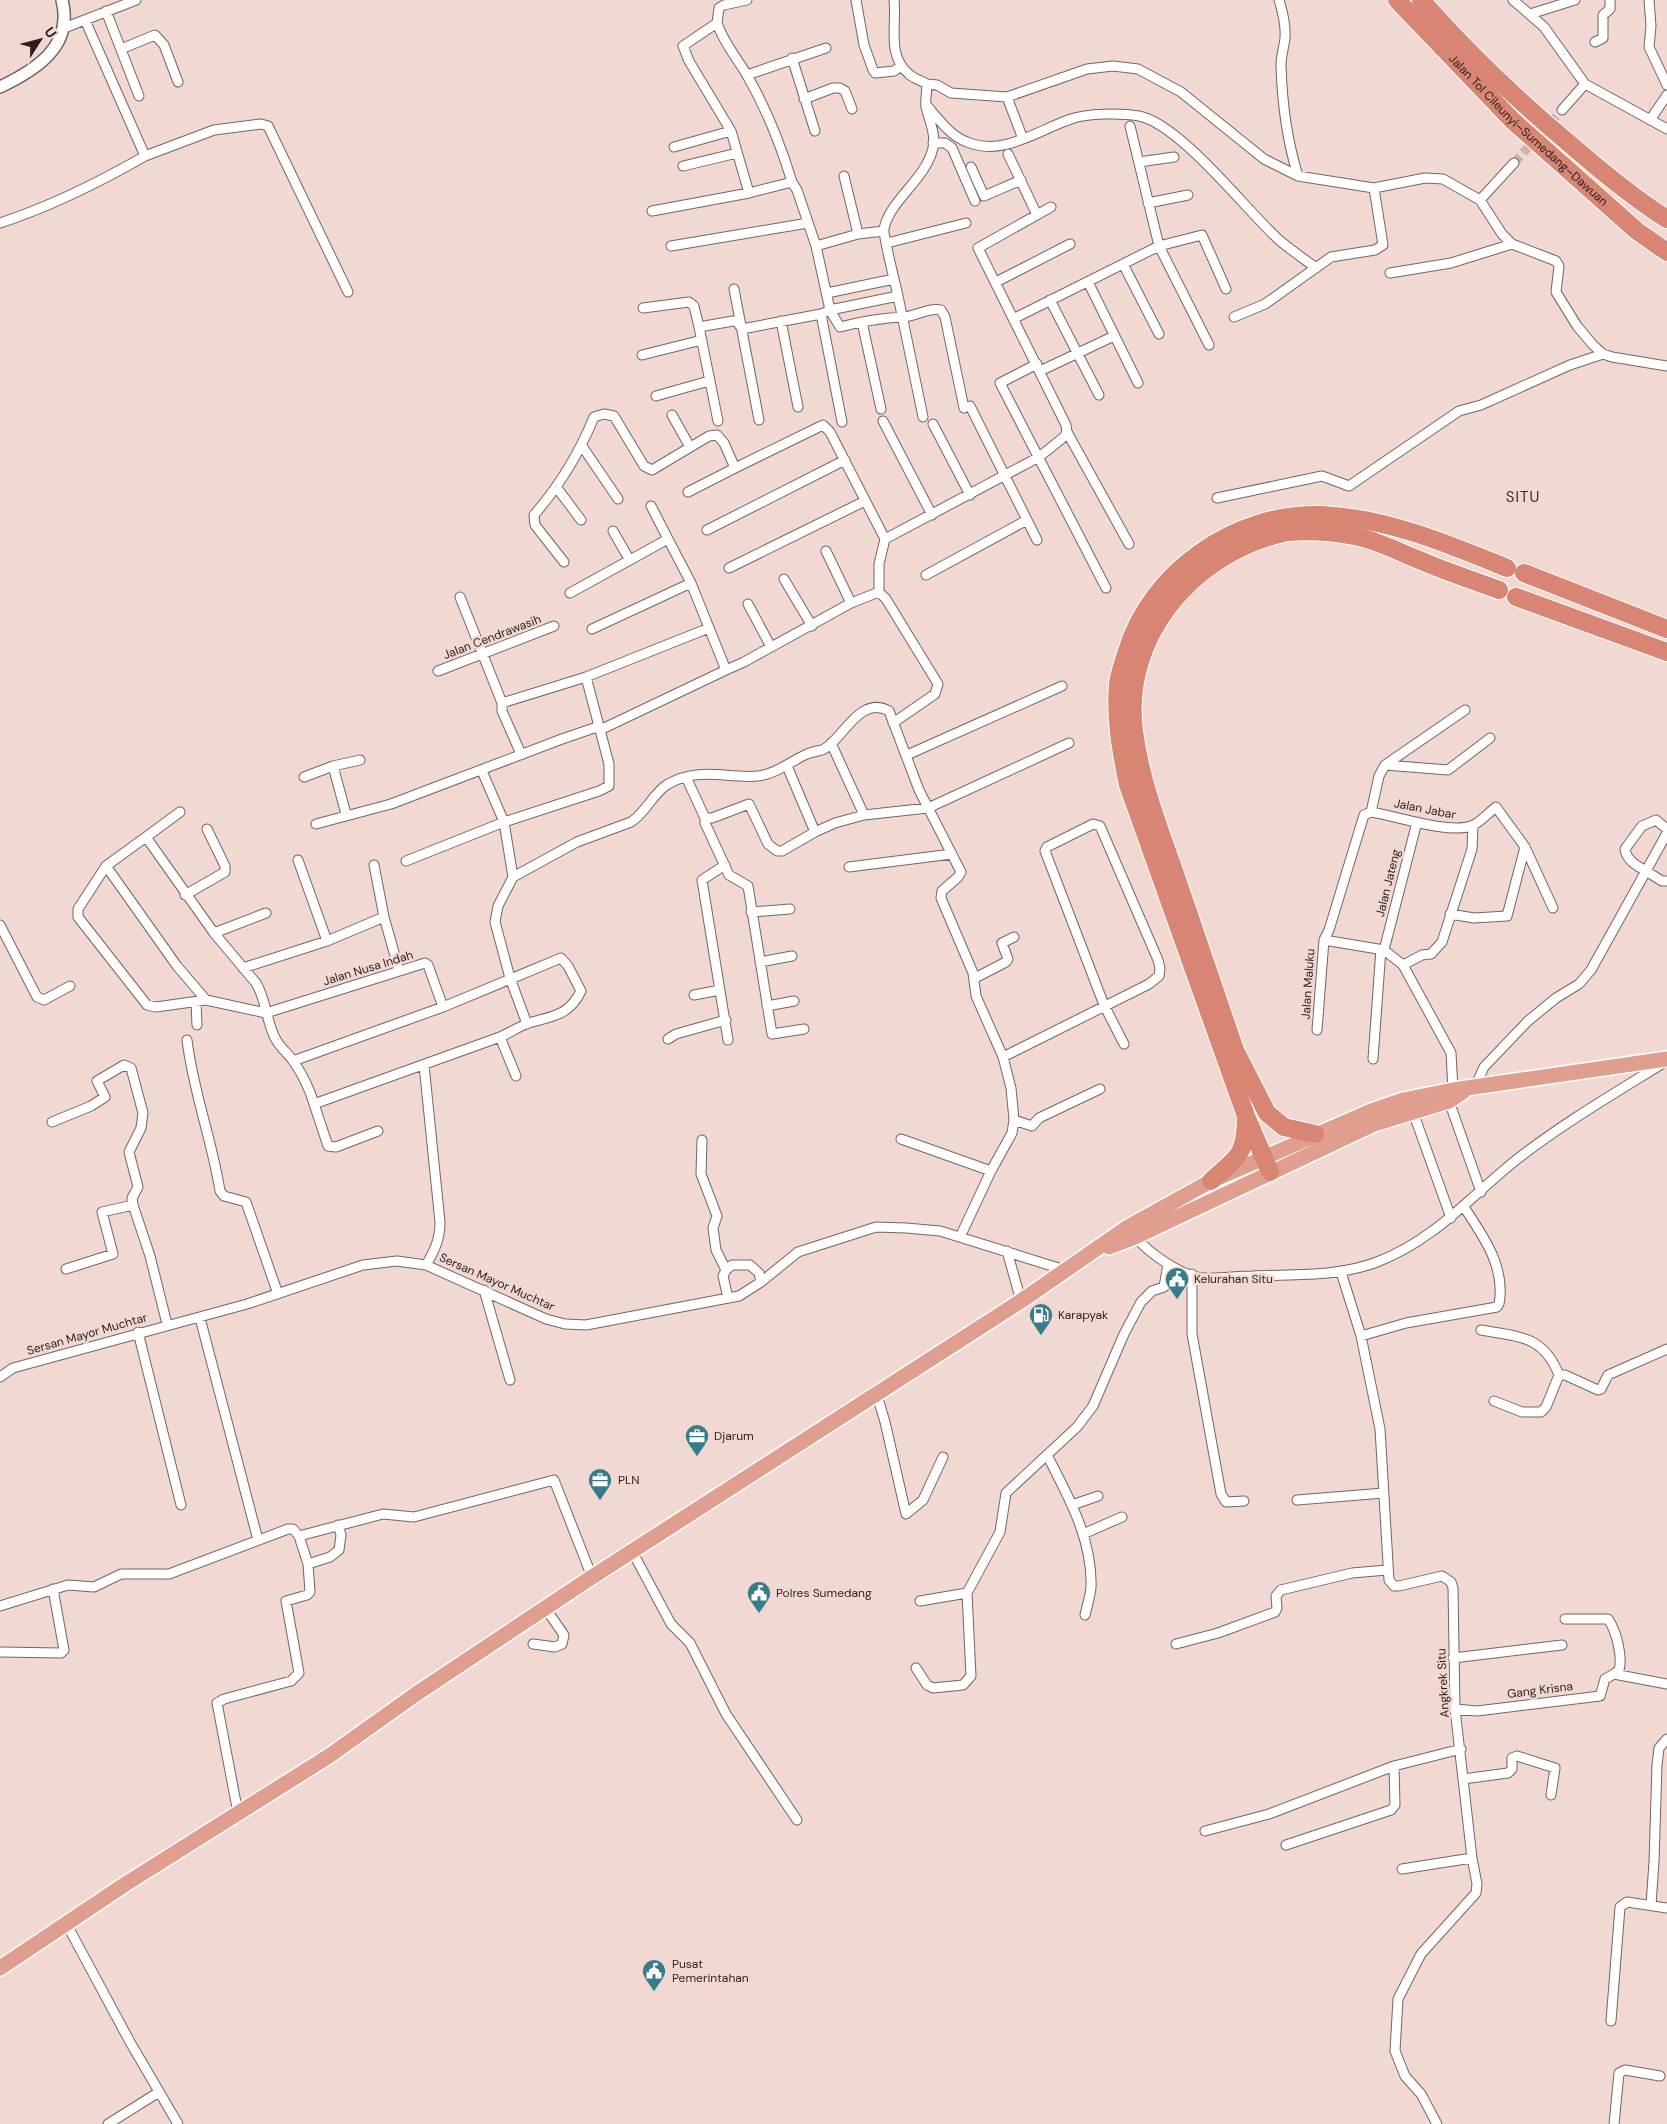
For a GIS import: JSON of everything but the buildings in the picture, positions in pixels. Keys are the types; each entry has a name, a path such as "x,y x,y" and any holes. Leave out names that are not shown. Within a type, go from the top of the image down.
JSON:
{"highway":[{"name":"Jalan Tol Cileunyi–Sumedang–Dawuan","path":"1397,0 1513,121 1637,231 1667,252"},
{"name":"Jalan Tol Cileunyi–Sumedang–Dawuan","path":"1420,0 1448,31 1524,106 1596,167 1667,219"},
{"path":"1271,1163 1246,1116 1128,785 1117,730 1118,682 1131,638 1143,613 1164,585 1185,564 1242,529 1272,520 1321,515 1371,522 1438,540 1667,629"},
{"path":"1271,1163 1237,1054 1143,782 1133,730 1133,687 1144,649 1158,621 1176,595 1195,577 1222,556 1251,543 1282,533 1328,532 1356,536 1500,590"},
{"path":"1516,597 1667,652"},
{"path":"1237,1054 1267,1113 1284,1127 1315,1134"},
{"path":"1210,1181 1271,1163 1374,1124 1413,1112 1473,1087 1667,1060"},
{"path":"0,1968 66,1923 329,1756 416,1694 592,1577 1021,1302 1087,1256 1131,1232 1271,1163 1315,1134 1403,1100 1451,1096"},
{"path":"1131,1232 1210,1181 1238,1156 1245,1143 1246,1116"}],"street":[{"path":"0,87 31,72 45,61 64,28 66,13 62,0"},
{"path":"64,28 136,0"},
{"path":"747,0 724,5 719,8 717,23 724,41 747,75 769,119 792,182 797,190 816,246 827,293 826,312 842,422"},
{"path":"856,0 864,45 875,73 882,73 901,66"},
{"path":"894,0 895,54 901,66 911,76 927,84 937,85 951,93 1007,97 1087,69 1113,66 1138,69 1181,92 1264,159 1298,176 1374,188 1424,178 1443,180 1480,200 1502,234 1512,244 1556,261 1559,266 1556,292 1577,326 1603,354"},
{"path":"1279,0 1285,20 1285,38 1281,59 1281,91 1286,126 1298,176"},
{"path":"1513,0 1544,27 1585,84 1667,129"},
{"path":"1530,14 1546,4 1575,0"},
{"path":"1595,42 1603,38 1604,15 1610,9 1610,0"},
{"path":"1649,0 1652,26 1649,47 1667,85"},
{"path":"106,11 139,96"},
{"path":"85,20 145,156"},
{"path":"717,23 683,46 732,131 749,193"},
{"path":"121,49 156,35 164,45 178,82"},
{"path":"747,75 792,58 826,48"},
{"path":"792,58 815,131"},
{"path":"923,417 884,231 889,216 920,175 933,149 932,124 926,105 927,84"},
{"path":"1562,110 1585,84"},
{"path":"804,99 833,88 840,88 845,92 852,109"},
{"path":"1650,120 1667,95"},
{"path":"1007,97 1023,139"},
{"path":"926,105 959,138 968,143 995,147 1023,139 1072,118 1090,115 1138,116 1158,122 1184,143 1280,240 1316,268"},
{"path":"0,223 35,211 89,188 145,156 214,130 261,124 268,126 348,292"},
{"path":"1130,126 1159,246 1209,345"},
{"path":"674,147 732,131"},
{"path":"933,143 945,143 952,148 975,201"},
{"path":"683,166 737,153"},
{"path":"1008,154 1037,215"},
{"path":"1139,162 1174,157"},
{"path":"1480,200 1514,163"},
{"path":"971,167 984,196 1020,180"},
{"path":"844,176 858,234"},
{"path":"652,211 749,193 792,182"},
{"path":"1234,317 1264,304 1331,256 1375,250 1383,245 1374,188"},
{"path":"1148,203 1188,195"},
{"path":"1051,207 978,248 1038,367 1066,425 1067,432 1129,544"},
{"path":"671,246 808,223"},
{"path":"887,243 966,223"},
{"path":"816,246 858,234 884,231"},
{"path":"1014,318 1159,246 1202,235 1226,289"},
{"path":"996,282 1070,244"},
{"path":"1390,273 1451,263 1512,244"},
{"path":"1123,264 1159,334"},
{"path":"827,293 894,279"},
{"path":"1088,282 1138,383"},
{"path":"734,288 759,420"},
{"path":"742,329 898,296"},
{"path":"1050,300 1099,395"},
{"path":"643,308 689,302 694,306 718,421"},
{"path":"826,312 840,327 894,316 902,317 934,309 941,310 967,407 1037,540"},
{"path":"699,327 733,321 737,322 742,329"},
{"path":"781,321 798,407"},
{"path":"862,322 880,409"},
{"path":"1106,588 1037,458 1000,383 1078,353 1114,336"},
{"path":"642,355 702,340"},
{"path":"1217,498 1322,476 1349,486 1459,411 1482,405 1570,365 1603,354 1667,366"},
{"path":"656,396 709,382"},
{"path":"564,562 535,525 534,515 557,488 582,446 594,417 604,414 614,416 644,466 652,470 710,436 717,435 724,443 735,468"},
{"path":"672,415 690,447"},
{"path":"883,421 932,515"},
{"path":"934,424 970,495"},
{"path":"688,492 823,426 830,432 884,539 879,564 879,592 886,598 938,684 935,694 893,723"},
{"path":"884,539 1037,458 1064,437 1067,432"},
{"path":"582,446 618,499"},
{"path":"707,530 844,460"},
{"path":"557,488 581,520"},
{"path":"729,568 865,501"},
{"path":"651,506 691,583 726,670"},
{"path":"926,574 1027,520"},
{"path":"613,531 629,560"},
{"path":"570,593 668,539"},
{"path":"826,551 851,603"},
{"path":"784,579 812,626"},
{"path":"592,629 691,583"},
{"path":"316,824 346,814 391,804 594,728 602,729 726,670 812,626 851,603 879,592"},
{"path":"460,596 481,654 502,703 502,710 521,754"},
{"path":"748,604 771,647"},
{"name":"Jalan Cendrawasih","path":"438,671 554,626"},
{"path":"502,703 586,677 709,628"},
{"path":"406,861 504,822 609,786 609,764 602,729 586,677"},
{"path":"907,755 1062,686"},
{"path":"513,877 577,842 631,822 637,818 659,791 669,784 686,777 706,773 759,776 787,766 808,753 824,749 852,718 874,707 881,707 889,711 928,808 952,854 960,875 942,891 941,898 975,978 976,996 1003,1057 1011,1088 1014,1120 1012,1134 991,1171 960,1237"},
{"path":"1385,765 1465,710"},
{"path":"1385,765 1448,770 1490,738"},
{"path":"831,743 864,815"},
{"path":"705,818 712,818 749,804 768,844 777,851 782,851 815,832 864,815 928,808 1069,743"},
{"path":"304,777 333,766 360,760"},
{"name":"Jalan Maluku","path":"1317,1030 1324,940 1364,815 1371,812 1379,776 1385,765"},
{"path":"333,766 346,814"},
{"path":"787,766 815,832"},
{"path":"482,770 504,822 513,877 495,915 510,978 526,1024"},
{"path":"686,777 729,875 748,886 772,1034 804,1029"},
{"path":"1403,965 1436,950 1442,942 1472,849 1473,825 1504,801"},
{"path":"1496,807 1525,848 1552,908"},
{"path":"180,812 106,866 78,909 79,920 147,1006 156,1007 201,1001 266,1013"},
{"name":"Jalan Jabar","path":"1371,812 1417,822 1461,828 1473,825"},
{"path":"1667,828 1656,820 1645,824 1625,849 1625,853 1635,865 1662,881 1667,881"},
{"name":"Jalan Jateng","path":"1373,1060 1383,949 1417,822"},
{"path":"1003,1057 1104,1005 1155,980 1159,976 1160,968 1100,826 1094,824 1048,846 1045,851 1104,1005 1124,1044"},
{"path":"185,895 225,872 225,866 207,829"},
{"path":"1473,1087 1484,1067 1528,1021 1556,998 1579,984 1591,970 1667,833"},
{"path":"146,837 185,895 258,987 280,1047 294,1061 314,1104 328,1146 336,1147 378,1130"},
{"path":"1450,914 1474,918 1507,916 1525,848"},
{"path":"849,866 952,854"},
{"path":"298,860 327,940"},
{"path":"374,865 384,918 398,970"},
{"path":"724,865 702,880 728,1040"},
{"path":"106,866 201,1001"},
{"path":"751,912 790,908"},
{"path":"214,933 266,913"},
{"path":"243,968 327,940 384,918"},
{"path":"0,925 2,936 36,997 44,1000 70,986"},
{"path":"975,978 1008,961 1002,943 1014,937"},
{"path":"1324,940 1383,949 1403,965 1441,1031 1451,1053 1451,1096 1481,1192"},
{"path":"760,962 792,956"},
{"path":"294,1061 443,1007 561,958 579,985 581,991 578,996 557,1016 526,1024 500,1037 314,1104"},
{"name":"Jalan Nusa Indah","path":"266,1013 425,963 428,965 443,1007"},
{"path":"694,995 720,990"},
{"path":"197,1025 197,1015 201,1001"},
{"path":"767,1006 794,1001"},
{"path":"668,1039 676,1034 726,1020"},
{"path":"500,1037 516,1076"},
{"path":"187,1040 191,1069 209,1135 220,1191 230,1199 246,1202 278,1294"},
{"path":"1131,1232 1143,1246 1168,1264 1202,1278 1341,1272 1375,1263 1401,1252 1432,1234 1516,1160 1667,1060"},
{"path":"52,1122 91,1106 105,1097 97,1081 124,1065 131,1068 142,1113 141,1128 128,1152 138,1187 132,1198 150,1256 167,1324"},
{"path":"424,1065 440,1222 438,1242 426,1265"},
{"path":"1014,1120 1032,1126 1039,1118 1100,1089"},
{"path":"1413,1112 1452,1218"},
{"path":"901,1138 991,1171"},
{"path":"702,1140 701,1174 717,1216 713,1228 716,1250 726,1270"},
{"path":"66,1269 113,1254 102,1212 133,1205"},
{"path":"1362,1336 1406,1323 1496,1307 1499,1304 1500,1274 1485,1240 1464,1207"},
{"name":"Sersan Mayor Muchtar","path":"0,1377 13,1368 167,1324 200,1318 364,1265 397,1261 426,1265 546,1319 565,1324 586,1325 738,1296 761,1282 798,1252 876,1227 906,1228 960,1237 1065,1270"},
{"path":"1007,1251 1021,1302"},
{"path":"728,1298 723,1276 732,1264 750,1264 759,1272 761,1282"},
{"path":"916,1668 927,1685 933,1688 963,1686 968,1681 971,1676 966,1594 1000,1532 1006,1492 1077,1427 1093,1406 1117,1349 1141,1302 1152,1291 1164,1287 1168,1264"},
{"path":"1176,1644 1218,1633 1275,1612 1277,1608 1276,1596 1281,1590 1352,1572 1387,1570 1380,1429 1362,1336 1341,1272"},
{"path":"1192,1274 1192,1334 1222,1494 1226,1502 1244,1501"},
{"path":"484,1290 510,1380"},
{"path":"200,1318 258,1540"},
{"path":"1481,1330 1522,1338 1538,1344 1546,1351 1559,1375"},
{"path":"138,1332 181,1505"},
{"path":"1559,1375 1565,1375 1601,1390 1608,1375 1667,1349"},
{"path":"1494,1401 1522,1412 1541,1412 1546,1407 1559,1375"},
{"path":"877,1395 906,1514 922,1500 943,1457"},
{"path":"1047,1455 1072,1505 1088,1548 1091,1589 1085,1615"},
{"path":"299,1536 383,1514 414,1517 554,1480 592,1577"},
{"path":"1297,1500 1384,1493"},
{"path":"1072,1505 1098,1496"},
{"path":"1082,1534 1122,1516"},
{"path":"308,1564 330,1556 339,1550 341,1535 338,1525"},
{"path":"0,1606 68,1585 94,1587 121,1574 169,1574 288,1529 294,1529 299,1536 308,1564 310,1592 307,1595 286,1601 285,1605 299,1673 291,1680 224,1699 217,1703 216,1708 232,1774 238,1813"},
{"path":"632,1551 670,1624 690,1643 726,1714 797,1820"},
{"name":"Angkrek Situ","path":"1387,1570 1389,1580 1394,1586 1414,1584 1442,1576 1451,1582 1454,1594 1453,1658 1455,1709 1472,1858 1477,1884 1476,1893 1421,1954 1398,1998 1395,2051 1405,2076 1421,2094 1437,2124"},
{"path":"0,1652 61,1652 64,1650 53,1589"},
{"path":"920,1601 966,1594"},
{"path":"533,1644 555,1647 562,1644 564,1635 546,1609"},
{"path":"1566,1619 1608,1619 1612,1624 1621,1663 1619,1670 1614,1674"},
{"path":"1453,1658 1562,1645"},
{"path":"1614,1674 1667,1684"},
{"name":"Gang Krisna","path":"1455,1709 1477,1711 1600,1696 1605,1679 1614,1674"},
{"path":"1650,1905 1654,1862 1657,1765 1659,1748 1667,1739"},
{"path":"1206,1831 1269,1814 1394,1766 1461,1749"},
{"path":"1463,1779 1508,1773 1512,1769 1512,1758 1517,1756 1556,1768 1551,1795"},
{"path":"1286,1845 1391,1810 1395,1805 1394,1766"},
{"path":"1402,1869 1472,1858"},
{"path":"1611,2021 1618,1912 1620,1907 1627,1902 1667,1908"},
{"path":"66,1923 130,2042 178,2124"},
{"path":"1614,2124 1619,2073 1626,2070 1660,2076"},
{"path":"108,2124 159,2092"}],"tunnel":[{"path":"1514,163 1562,110"}],"place":[{"name":"Kelurahan Situ","path":"1177,1300"},
{"name":"Karapyak","path":"1041,1336"},
{"name":"Djarum","path":"697,1457"},
{"name":"PLN","path":"600,1501"},
{"name":"Polres Sumedang","path":"759,1614"},
{"name":"Pusat Pemerintahan","path":"654,1992"}],"district":[{"name":"SITU","path":"1523,497"}]}
